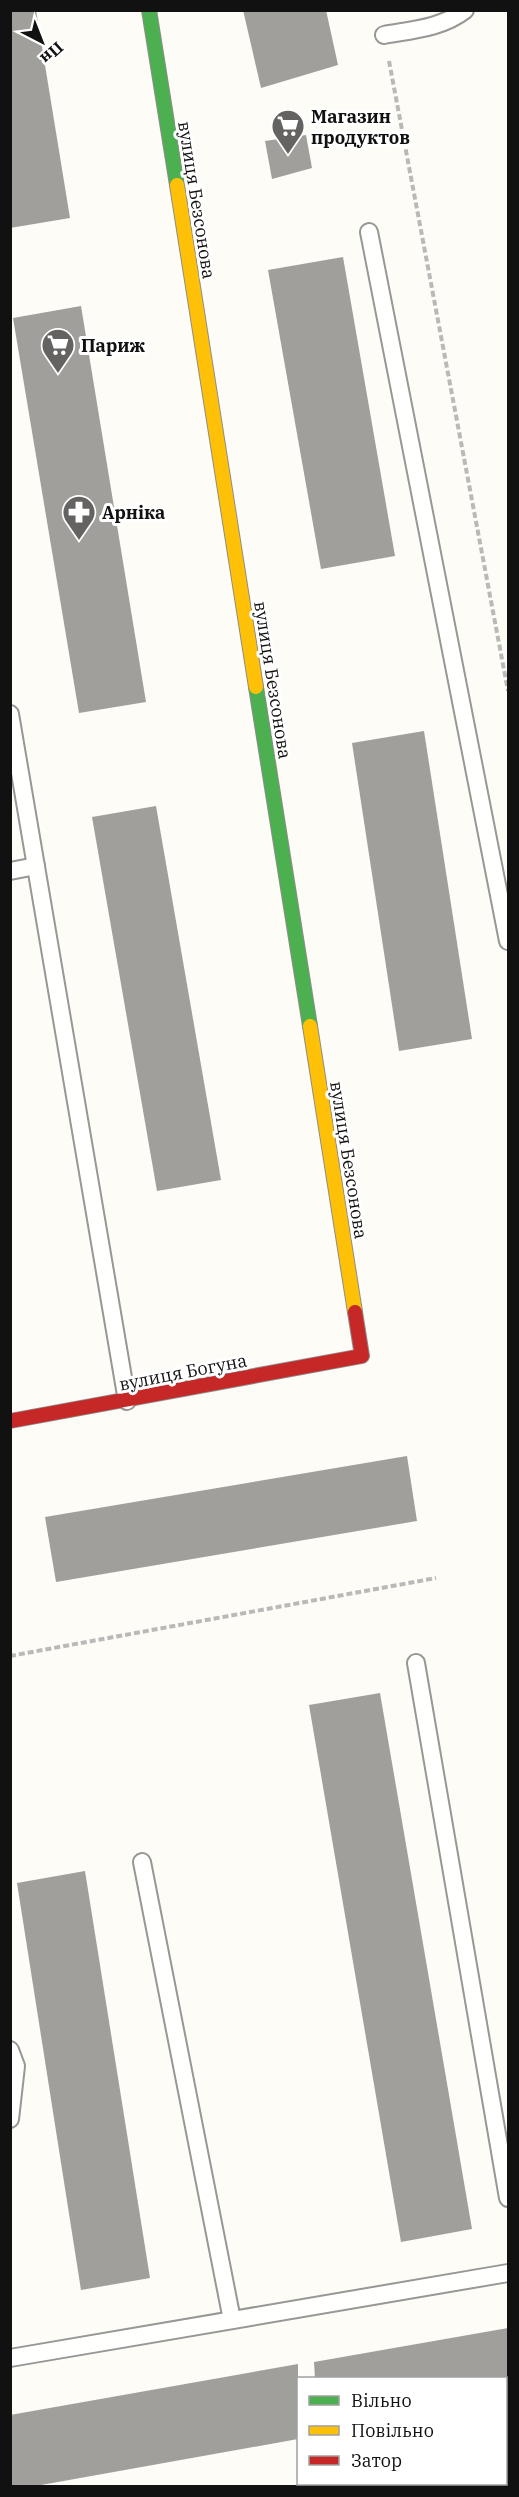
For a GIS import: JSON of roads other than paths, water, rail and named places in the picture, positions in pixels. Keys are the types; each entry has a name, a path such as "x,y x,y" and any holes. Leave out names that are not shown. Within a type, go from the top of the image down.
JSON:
{"street":[{"name":"вулиця Безсонова","path":"149,10 362,1356"},
{"name":"вулиця Богуна","path":"10,1420 127,1401 362,1356"}],"lane":[{"path":"384,35 427,28 456,17 465,10"},
{"path":"369,232 508,940"},
{"path":"10,714 127,1401"},
{"path":"10,871 36,866"},
{"path":"416,1663 508,2198"},
{"path":"142,1862 232,2320"},
{"path":"10,2050 16,2066 10,2119"},
{"path":"10,2358 508,2273"}],"place":[{"name":"Магазин продуктов","path":"288,155"},
{"name":"Париж","path":"58,374"},
{"name":"Арніка","path":"79,541"}]}
